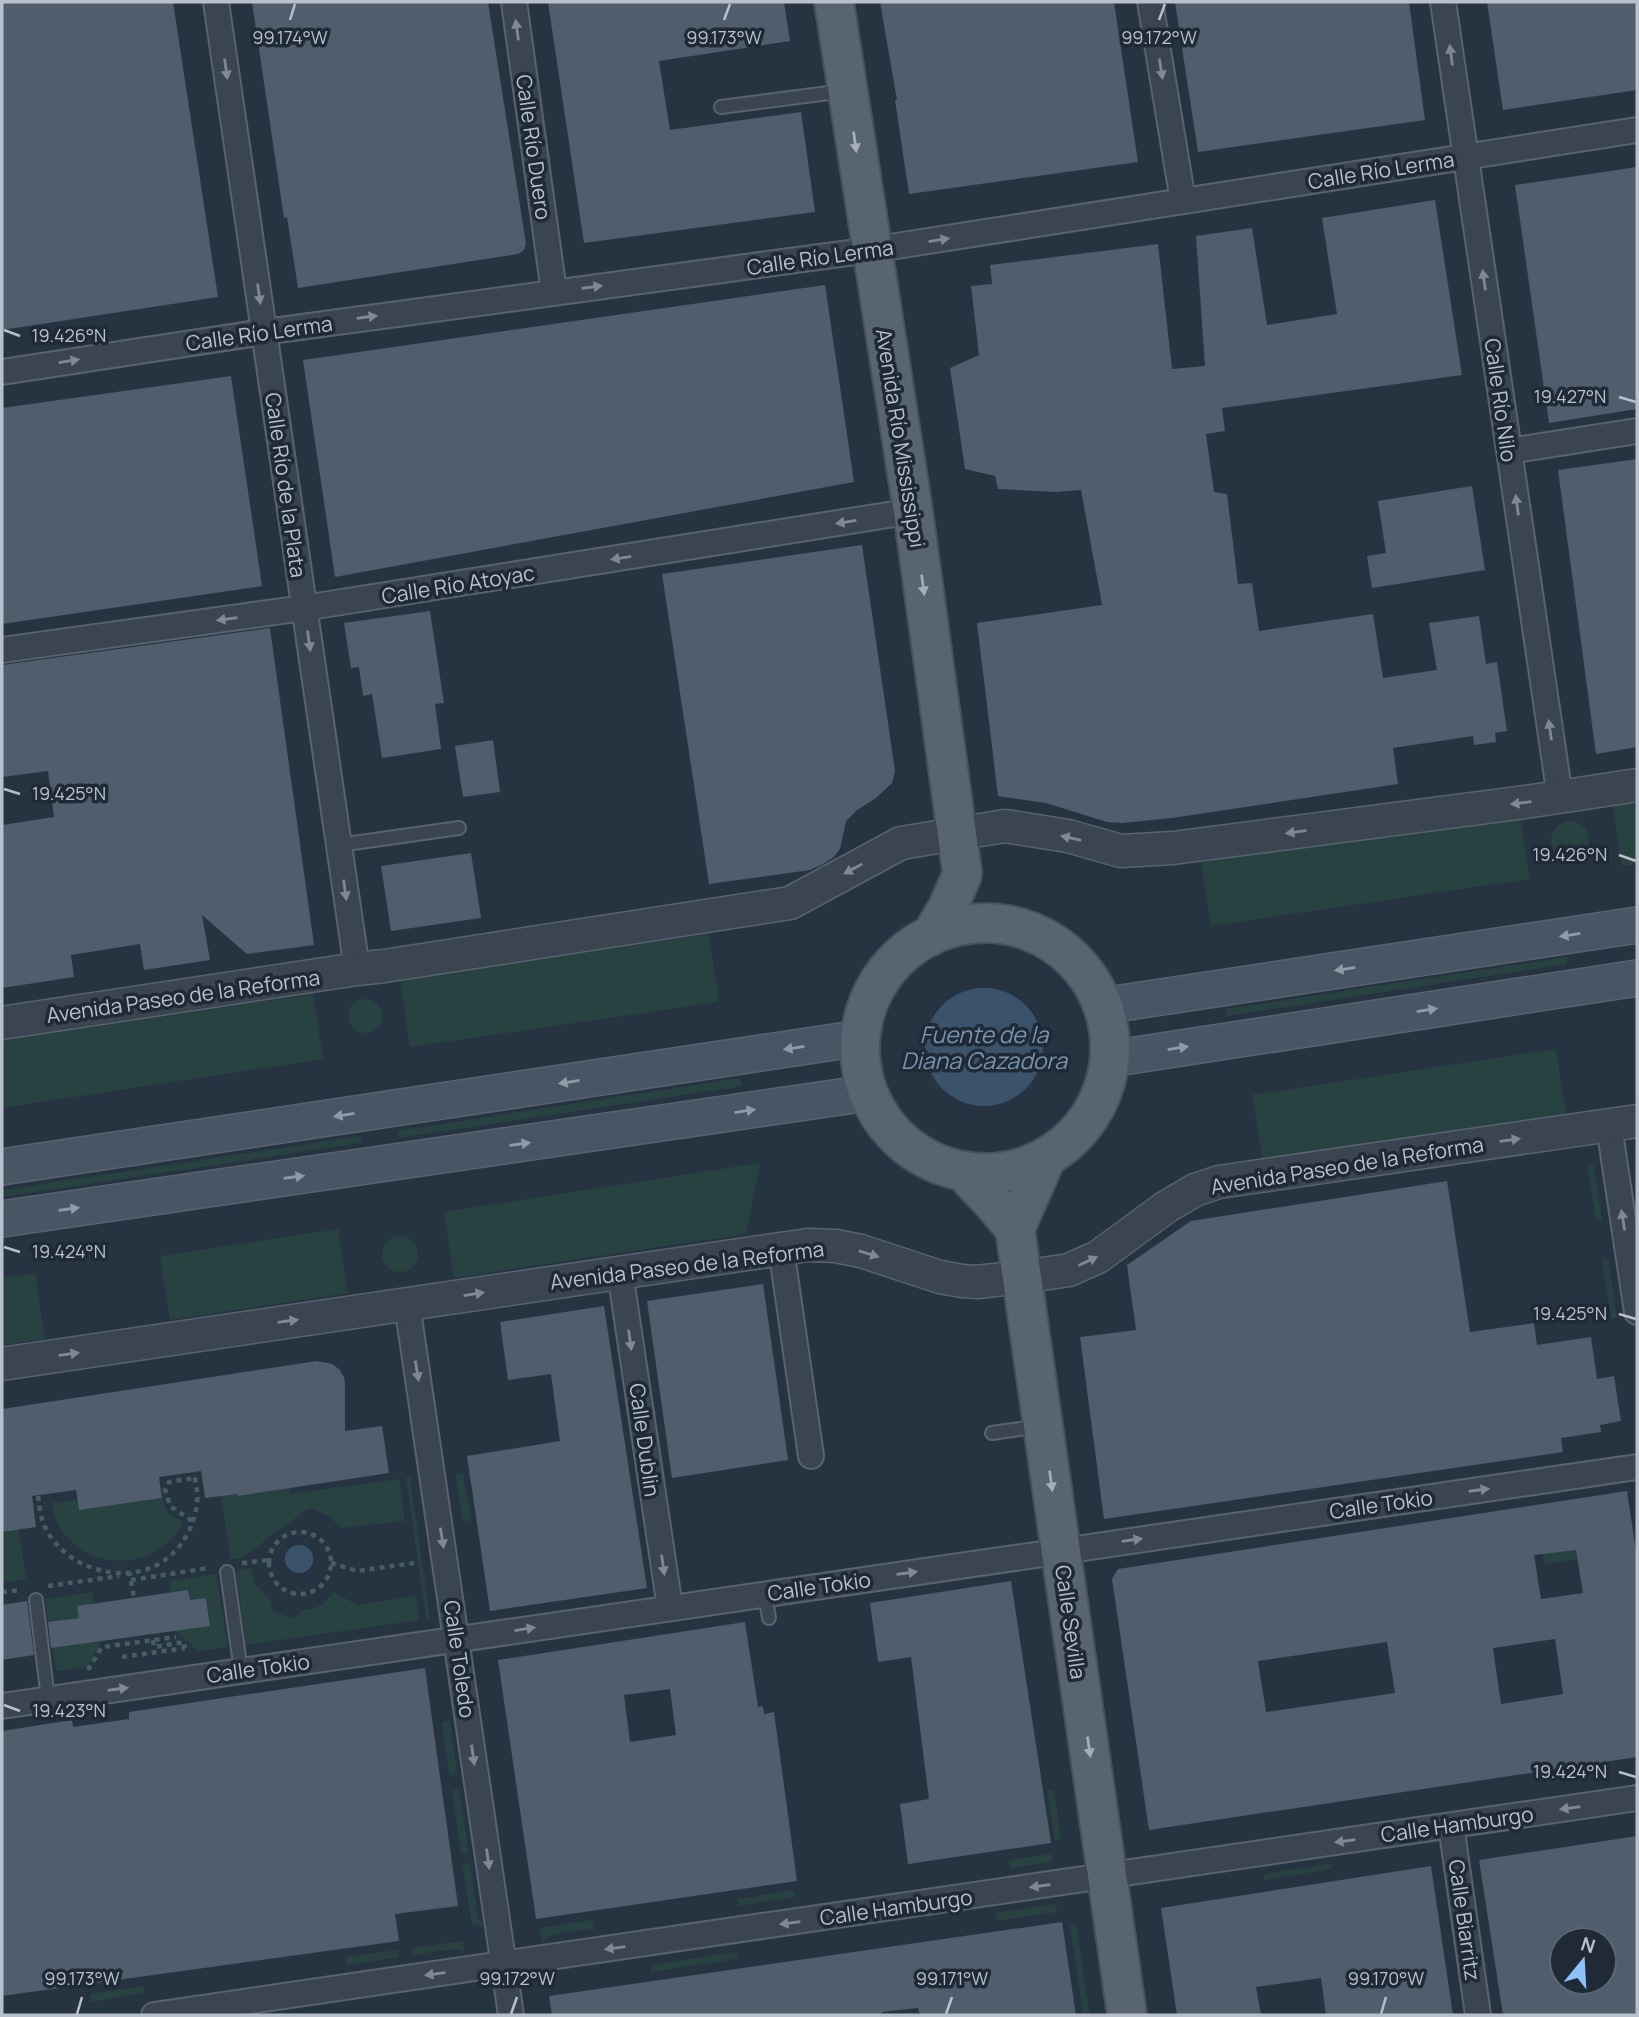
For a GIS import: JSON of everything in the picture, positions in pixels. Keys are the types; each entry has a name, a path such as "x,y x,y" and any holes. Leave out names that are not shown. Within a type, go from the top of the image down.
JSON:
{"main road":[{"name":"Avenida Río Mississippi","path":"834,2 913,511 958,835 962,875 932,936"},
{"path":"962,875 983,904 1014,928"},
{"path":"995,923 1014,928 1034,932 1068,954 1094,985 1108,1022 1110,1059 1100,1100 1078,1134 1046,1158 1006,1172 963,1171 923,1157 890,1130 868,1093 859,1052 865,1010 885,972 916,943 955,926 995,923"},
{"path":"1102,1006 1637,925"},
{"path":"1110,1059 1637,978"},
{"path":"2,1167 861,1038"},
{"path":"2,1219 868,1093"},
{"path":"963,1171 1015,1229 1046,1158"},
{"name":"Calle Sevilla","path":"1015,1229 1127,2015"}],"street":[{"name":"Calle Río de la Plata","path":"216,2 357,969"},
{"name":"Calle Río Duero","path":"513,2 554,292"},
{"path":"1150,2 1182,201"},
{"name":"Calle Río Nilo","path":"1443,2 1560,797"},
{"name":"Calle Río Lerma","path":"2,372 264,332 871,250 1637,130"},
{"path":"1509,451 1637,431"},
{"name":"Calle Río Atoyac","path":"2,650 304,608 913,511"},
{"name":"Avenida Paseo de la Reforma","path":"2,1023 384,967 790,903 901,843 1005,826 1068,836 1121,851 1160,849 1637,785"},
{"path":"1623,1124 1637,1312"},
{"name":"Avenida Paseo de la Reforma","path":"2,1364 808,1245 836,1246 861,1251 940,1277 962,1281 1022,1277 1069,1270 1098,1256 1195,1190 1219,1182 1623,1124"},
{"path":"780,1248 811,1455"},
{"name":"Calle Dublin","path":"620,1272 670,1608"},
{"name":"Calle Toledo","path":"407,1304 511,2015"},
{"name":"Calle Tokio","path":"2,1706 670,1608 767,1606 1061,1551 1637,1467"},
{"name":"Calle Hamburgo","path":"154,2015 1637,1798"},
{"name":"Calle Biarritz","path":"1451,1825 1478,2015"}],"lane":[{"path":"722,107 848,90"},
{"path":"339,845 459,828"},
{"path":"992,1433 1043,1425"},
{"path":"227,1572 241,1671"},
{"path":"36,1600 48,1699"}],"path":[{"path":"38,1496 44,1527 62,1551 84,1566 130,1577 159,1565 185,1537 192,1521 196,1509 194,1475 169,1482 165,1489 170,1506 192,1521"},
{"path":"295,1531 316,1535 324,1542 331,1563 324,1582 317,1588 298,1593 279,1586 269,1570 268,1560 271,1549 295,1531"},
{"path":"241,1564 268,1560"},
{"path":"331,1563 356,1571 414,1563"},
{"path":"40,1587 213,1568"},
{"path":"130,1577 134,1598"},
{"path":"2,1592 27,1589"},
{"path":"87,1672 102,1647 120,1645 140,1638 153,1640 176,1637"},
{"path":"120,1645 122,1657 185,1648 184,1642 154,1647 153,1640"}],"green space":[{"path":"1637,798 1637,864 1622,866 1612,802"},
{"path":"1520,815 1530,879 1211,926 1201,862"},
{"path":"1570,821 1583,827 1589,840 1583,853 1570,859 1557,853 1551,840 1557,827"},
{"path":"709,934 719,1002 410,1047 400,980"},
{"path":"1566,957 1567,964 1227,1016 1226,1009"},
{"path":"313,994 323,1059 2,1108 2,1041"},
{"path":"365,999 377,1004 382,1016 377,1028 365,1033 353,1028 348,1016 353,1004"},
{"path":"1556,1049 1566,1115 1263,1162 1252,1095"},
{"path":"740,1078 742,1086 399,1138 397,1131"},
{"path":"361,1136 362,1143 2,1197 2,1190"},
{"path":"760,1163 746,1234 454,1278 444,1212"},
{"path":"1593,1164 1602,1220 1596,1221 1587,1165"},
{"path":"338,1229 348,1293 170,1320 160,1256"},
{"path":"400,1236 413,1241 418,1254 413,1267 400,1272 387,1267 382,1254 387,1241"},
{"path":"1608,1259 1617,1318 1611,1318 1602,1260"},
{"path":"35,1273 45,1339 2,1345 2,1278"},
{"path":"234,1466 239,1496 289,1488 290,1494 399,1479 405,1521 341,1528 330,1517 309,1508 242,1558 230,1559 218,1469"},
{"path":"463,1473 471,1520 463,1522 455,1474"},
{"path":"410,1477 430,1618 426,1619 406,1478"},
{"path":"162,1498 168,1512 182,1520 175,1535 152,1554 115,1560 98,1557 81,1549 68,1538 58,1522 52,1503 77,1500 79,1510"},
{"path":"14,1499 26,1579 2,1583 2,1501"},
{"path":"1580,1525 1585,1558 1544,1564 1539,1531"},
{"path":"251,1568 255,1584 270,1599 273,1611 294,1619 303,1610 322,1605 334,1592 357,1605 416,1596 419,1620 246,1645 236,1570"},
{"path":"216,1574 228,1647 198,1651 175,1630 210,1625 206,1598 190,1600 188,1590 171,1593 169,1581"},
{"path":"92,1592 94,1604 79,1618 63,1620 67,1646 103,1640 87,1667 56,1671 45,1599"},
{"path":"450,1721 457,1774 449,1776 442,1722"},
{"path":"1054,1789 1061,1840 1055,1841 1047,1790"},
{"path":"459,1790 469,1853 461,1854 452,1791"},
{"path":"1051,1854 1052,1862 1010,1868 1009,1860"},
{"path":"470,1863 478,1918 483,1926 479,1927 478,1924 472,1925 462,1864"},
{"path":"1331,1864 1332,1869 1264,1880 1264,1874"},
{"path":"794,1890 795,1897 739,1906 738,1899"},
{"path":"1056,1904 1057,1912 996,1921 995,1913"},
{"path":"592,1920 594,1928 550,1935 542,1945 540,1928"},
{"path":"1076,1924 1090,2015 1083,2015 1070,1925"},
{"path":"463,1941 465,1953 455,1949 412,1955 411,1948"},
{"path":"398,1950 399,1957 346,1965 345,1957"},
{"path":"737,1952 738,1959 651,1972 650,1965"},
{"path":"144,1986 145,1993 91,2002 90,1994"}],"water":[{"name":"Fuente de la Diana Cazadora","path":"984,988 1007,992 1026,1005 1039,1024 1043,1047 1039,1070 1026,1089 1007,1102 984,1106 961,1102 942,1089 929,1070 925,1047 929,1024 942,1005 961,992"},
{"path":"299,1545 309,1549 313,1559 309,1569 299,1573 289,1569 285,1559 289,1549"}],"building":[{"path":"2,2 173,2 218,297 2,330"},
{"path":"252,2 488,2 526,244 524,250 518,254 298,288 287,217 284,218"},
{"path":"548,2 784,2 790,41 659,61 670,130 801,112 815,212 584,243"},
{"path":"880,2 1114,2 1138,162 909,194 897,100"},
{"path":"1175,2 1409,2 1425,120 1198,152"},
{"path":"1487,2 1637,2 1637,90 1503,110"},
{"path":"1637,167 1637,409 1549,423 1515,185"},
{"path":"1435,200 1462,375 1222,408 1225,431 1206,434 1214,492 1227,494 1238,584 1252,583 1259,631 1373,614 1383,678 1437,670 1429,623 1479,616 1486,664 1497,662 1507,731 1495,733 1496,742 1474,745 1473,736 1393,748 1398,784 1172,818 1107,822 1046,803 998,796 977,623 1102,605 1081,490 1056,492 998,489 995,476 965,469 950,368 979,355 971,286 992,284 990,265 1158,244 1172,369 1205,366 1196,236 1252,228 1267,325 1337,314 1322,218"},
{"path":"825,285 854,482 335,577 303,360"},
{"path":"231,376 262,586 2,624 2,408"},
{"path":"1637,459 1637,747 1596,754 1558,470"},
{"path":"1472,486 1485,570 1372,588 1367,556 1386,553 1378,501"},
{"path":"862,545 895,771 892,783 846,821 840,849 833,858 821,865 810,870 709,884 662,574"},
{"path":"430,611 444,703 435,704 441,749 382,758 372,694 363,696 359,667 351,668 344,623"},
{"path":"270,628 314,945 247,954 202,915 210,960 144,970 140,944 71,955 74,977 2,988 2,825 54,817 48,771 2,777 2,665"},
{"path":"493,740 500,792 463,797 455,746"},
{"path":"471,853 481,918 391,931 381,866"},
{"path":"1447,1181 1470,1332 1534,1323 1537,1345 1591,1337 1597,1379 1614,1376 1621,1421 1600,1425 1601,1432 1561,1438 1563,1452 1104,1519 1080,1337 1136,1330 1127,1265 1191,1221"},
{"path":"763,1284 788,1460 672,1478 647,1301"},
{"path":"604,1306 647,1588 490,1611 467,1456 560,1441 551,1374 508,1380 500,1322"},
{"path":"317,1361 332,1364 344,1377 345,1431 382,1426 389,1473 238,1496 205,1498 201,1471 159,1477 162,1498 79,1510 76,1490 32,1496 36,1527 2,1532 2,1409"},
{"path":"1627,1491 1637,1558 1637,1757 1149,1830 1112,1579 1118,1569","holes":["1576,1550 1583,1593 1541,1599 1534,1555","1555,1639 1563,1694 1501,1704 1493,1648","1387,1642 1395,1693 1266,1712 1258,1661"]},
{"path":"1011,1581 1051,1843 908,1864 900,1804 929,1799 911,1657 878,1662 870,1603"},
{"path":"188,1590 190,1600 206,1598 210,1626 51,1648 48,1622 79,1618 77,1606"},
{"path":"27,1601 34,1655 2,1660 2,1605"},
{"path":"745,1622 758,1707 763,1706 764,1714 774,1712 797,1881 536,1919 498,1660","holes":["670,1689 676,1735 630,1742 624,1695"]},
{"path":"425,1668 458,1906 395,1914 399,1941 2,1996 2,1731 72,1720 73,1727 129,1719 129,1712"},
{"path":"1637,1836 1637,2015 1503,2015 1479,1860"},
{"path":"1431,1866 1453,2015 1326,2015 1321,1978 1256,1987 1261,2015 1177,2015 1161,1908"},
{"path":"1062,1922 1076,2015 920,2015 918,2008 882,2012 881,2015 552,2015 549,1996"}]}
